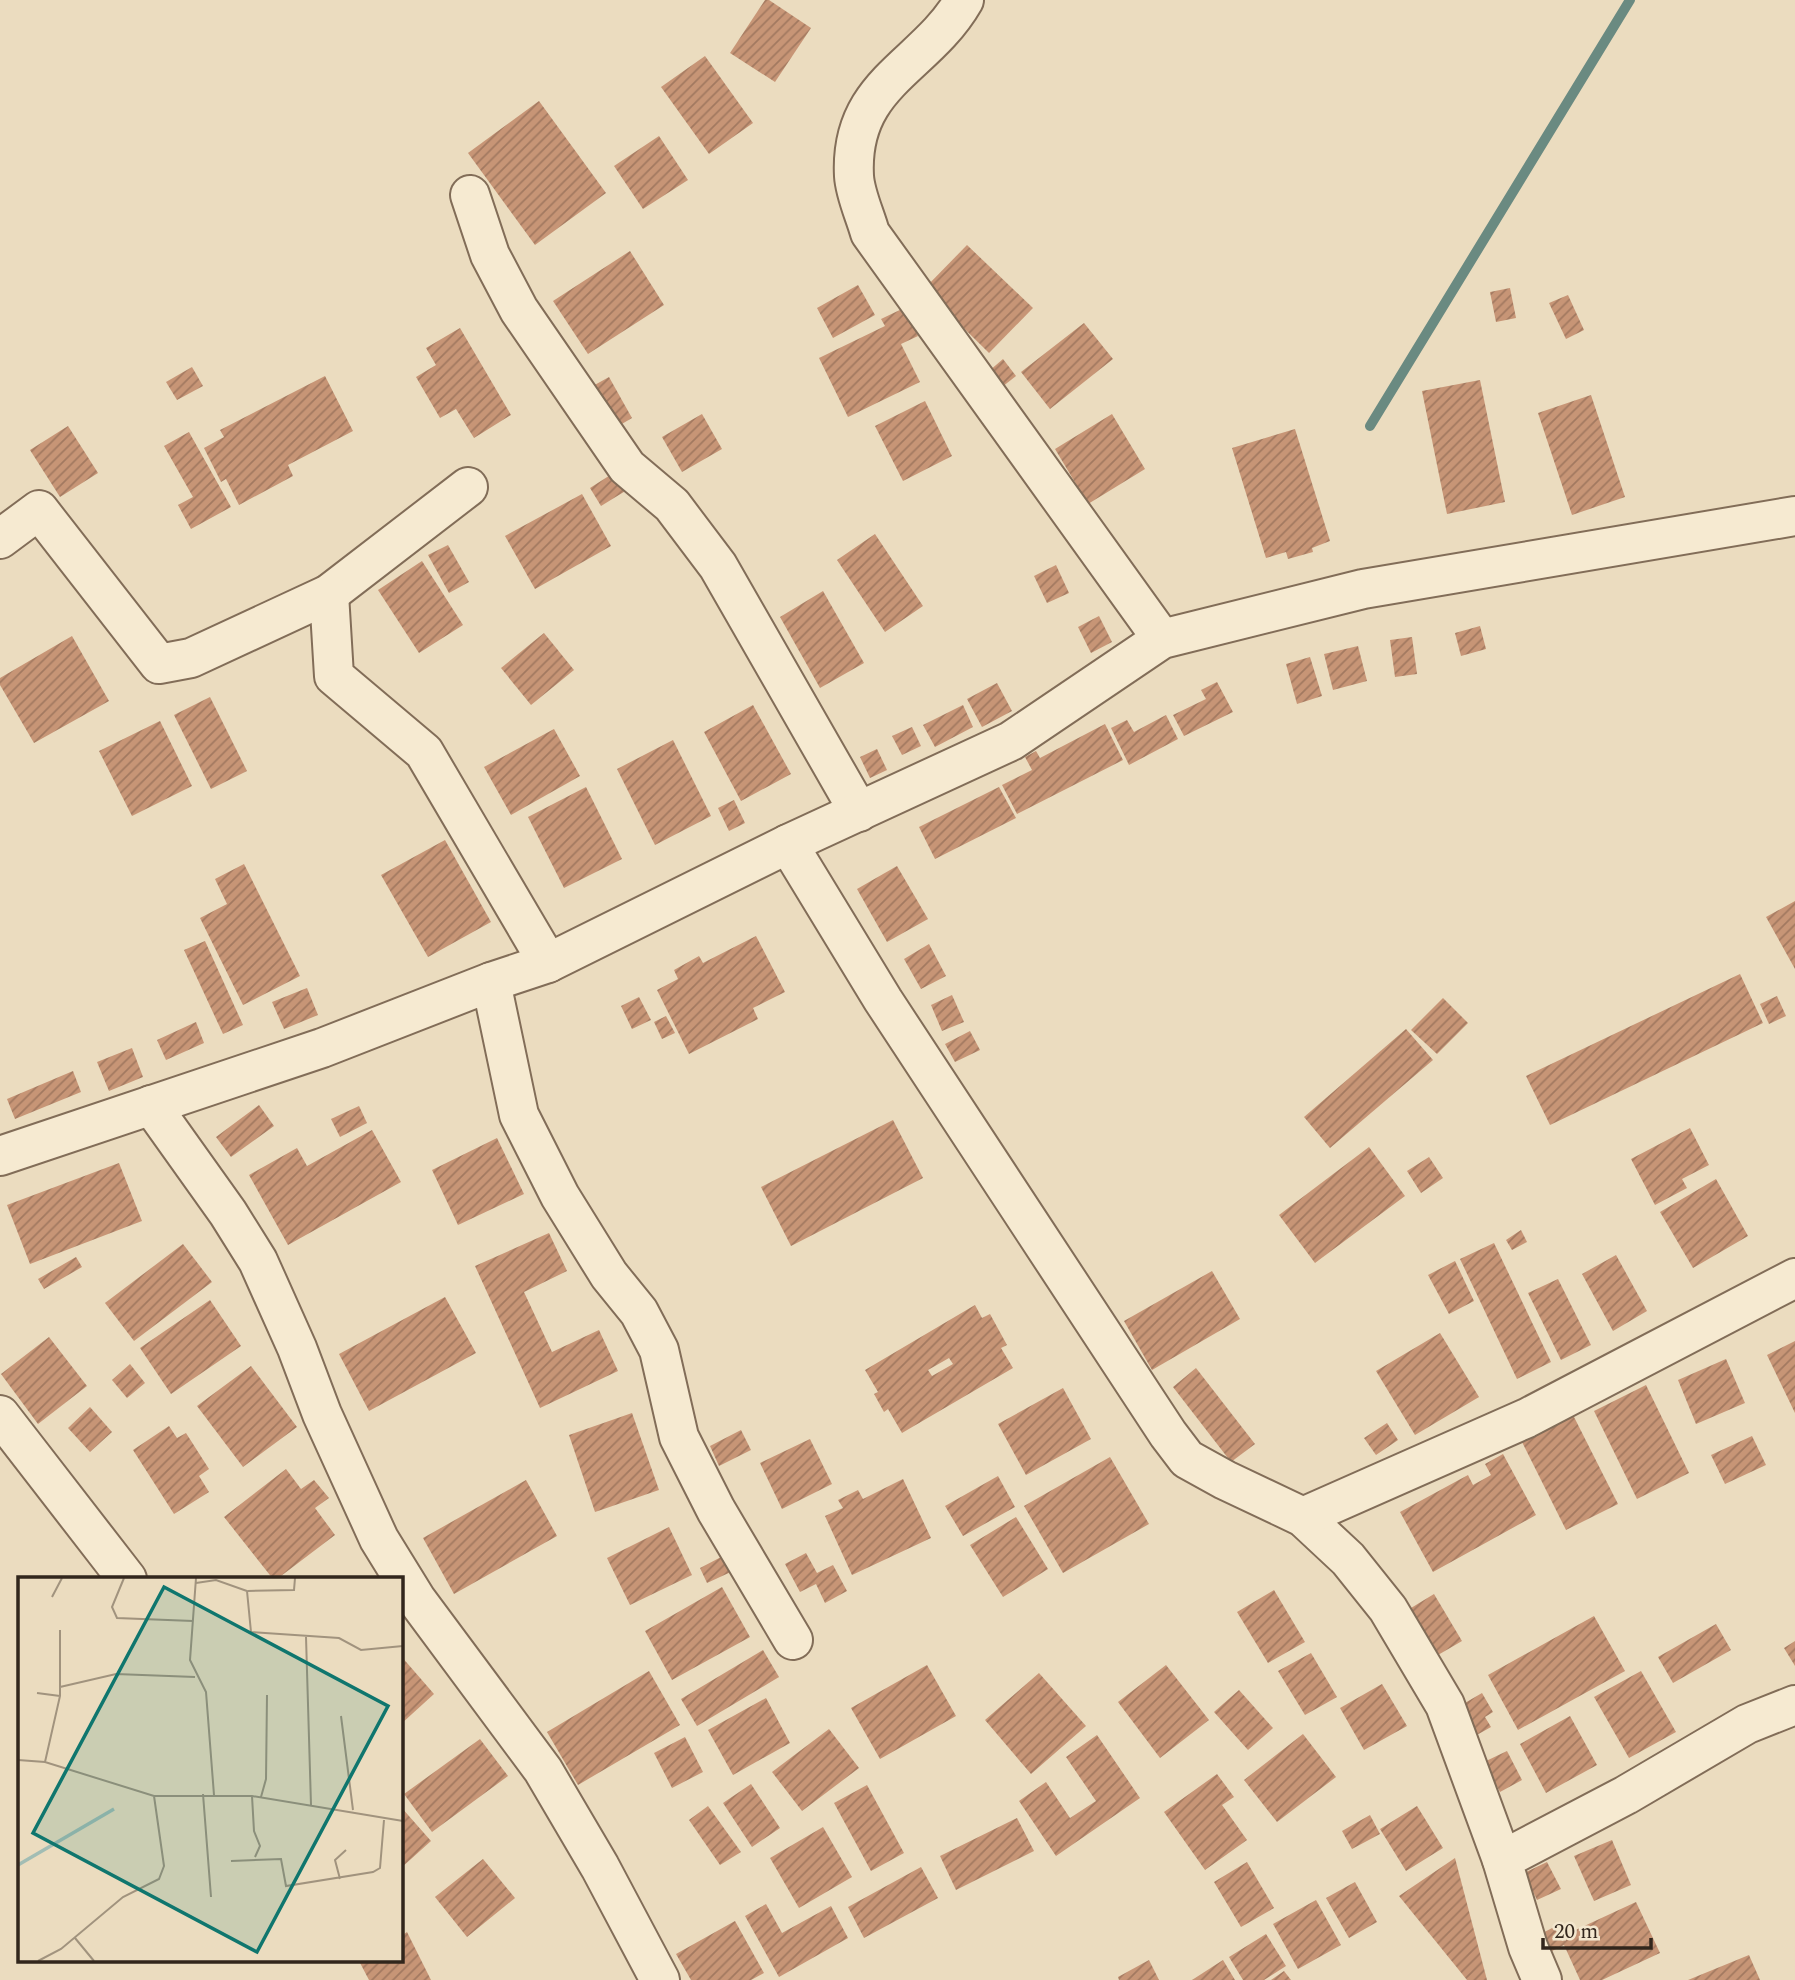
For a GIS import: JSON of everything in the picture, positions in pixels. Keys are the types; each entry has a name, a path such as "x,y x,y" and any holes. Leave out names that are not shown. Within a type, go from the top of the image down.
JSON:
{"street":[{"path":"964,0 954,18 875,96 856,135 854,178 870,233 1162,639"},
{"path":"470,195 490,255 519,310 627,467 671,505 718,566 859,811"},
{"path":"0,538 39,510 159,664 191,657 329,594 468,487"},
{"path":"0,1156 322,1048 491,982 548,963 788,844 1012,741 1162,639 1363,589 1795,516"},
{"path":"329,594 334,676 424,752 548,963"},
{"path":"788,844 883,1000 1180,1451 1187,1459 1225,1480 1303,1517 1348,1559 1388,1609 1444,1705 1502,1860 1528,1947 1542,1980"},
{"path":"491,982 519,1115 560,1196 609,1275 639,1312 659,1350 679,1437 716,1510 793,1640"},
{"path":"151,1105 228,1213 258,1261 297,1348 322,1414 379,1539 416,1599 543,1770 600,1867 660,1980"},
{"path":"1303,1517 1527,1418 1795,1278"},
{"path":"0,1415 125,1577"},
{"path":"1502,1860 1626,1795 1747,1724 1795,1705"}],"building":[{"path":"765,0 811,28 775,82 730,53"},
{"path":"705,56 753,123 709,154 661,87"},
{"path":"539,101 606,193 535,245 468,153"},
{"path":"659,136 688,180 643,209 614,166"},
{"path":"967,245 1033,308 989,353 924,289"},
{"path":"630,251 664,305 588,354 553,301"},
{"path":"858,285 875,315 833,338 817,308"},
{"path":"1510,288 1516,318 1496,322 1490,292"},
{"path":"1568,295 1584,330 1566,339 1549,303"},
{"path":"904,308 918,336 901,344 920,382 848,417 819,358 885,326 881,319"},
{"path":"1084,323 1113,359 1050,409 1021,372"},
{"path":"460,328 511,415 474,438 456,409 440,418 416,377 436,365 426,348"},
{"path":"1003,359 1016,376 1002,387 989,371"},
{"path":"192,367 203,386 177,400 166,382"},
{"path":"325,376 353,431 288,465 293,476 239,505 226,479 221,482 204,448 224,437 220,430"},
{"path":"609,377 632,418 615,428 591,387"},
{"path":"1480,380 1505,502 1447,514 1422,391"},
{"path":"1591,395 1625,497 1572,515 1538,413"},
{"path":"925,401 952,456 903,481 875,426"},
{"path":"702,414 722,449 682,472 662,437"},
{"path":"1112,414 1145,469 1088,504 1055,449"},
{"path":"68,426 98,473 60,497 30,450"},
{"path":"1295,429 1330,541 1312,548 1313,552 1288,559 1286,552 1266,558 1232,448"},
{"path":"189,432 231,507 191,529 178,505 193,497 164,446"},
{"path":"615,472 627,490 601,506 590,488"},
{"path":"582,494 611,546 535,589 505,536"},
{"path":"875,534 923,606 885,632 837,560"},
{"path":"448,545 469,582 449,593 428,555"},
{"path":"422,561 463,625 419,653 378,590"},
{"path":"1056,565 1069,593 1047,603 1034,576"},
{"path":"823,591 864,663 820,688 780,617"},
{"path":"1099,616 1112,642 1091,653 1078,627"},
{"path":"1480,626 1486,649 1461,656 1455,633"},
{"path":"544,633 574,670 531,705 501,668"},
{"path":"72,636 109,701 34,743 0,685 0,678"},
{"path":"1412,637 1417,674 1395,677 1390,640"},
{"path":"1358,646 1367,681 1333,690 1324,654"},
{"path":"1310,657 1322,696 1297,704 1286,664"},
{"path":"1217,682 1233,712 1184,736 1173,715 1206,699 1201,690"},
{"path":"997,683 1012,711 982,727 967,699"},
{"path":"210,697 247,771 211,789 174,715"},
{"path":"753,705 791,774 741,801 704,732"},
{"path":"963,705 973,727 935,747 923,725"},
{"path":"1166,715 1178,739 1129,765 1111,728 1127,720 1134,732"},
{"path":"160,721 192,786 132,816 99,751"},
{"path":"1105,724 1123,760 1017,814 1002,785 1032,770 1025,757 1036,751 1040,758"},
{"path":"912,727 921,746 902,755 892,736"},
{"path":"554,729 580,776 511,815 484,767"},
{"path":"673,740 711,816 655,845 617,769"},
{"path":"877,749 887,770 870,778 860,757"},
{"path":"586,787 622,859 564,888 528,817"},
{"path":"999,787 1016,818 935,859 919,827"},
{"path":"734,800 745,823 729,831 718,808"},
{"path":"445,840 491,922 428,957 381,875"},
{"path":"244,864 300,976 243,1005 200,918 227,904 215,879"},
{"path":"897,866 928,919 887,942 857,889"},
{"path":"1795,901 1795,969 1766,917"},
{"path":"756,936 785,992 753,1008 758,1019 689,1054 657,990 678,979 674,970 699,956 703,963"},
{"path":"205,941 243,1025 223,1034 184,950"},
{"path":"929,944 946,976 921,989 904,959"},
{"path":"1740,974 1763,1023 1550,1125 1526,1076"},
{"path":"307,988 318,1015 284,1029 272,1002"},
{"path":"952,995 964,1022 942,1031 931,1005"},
{"path":"1777,996 1786,1016 1769,1024 1760,1004"},
{"path":"639,997 651,1020 632,1029 621,1006"},
{"path":"1443,998 1468,1023 1437,1054 1411,1030"},
{"path":"666,1016 675,1033 662,1039 654,1022"},
{"path":"196,1022 204,1043 166,1060 157,1040"},
{"path":"1406,1029 1433,1060 1330,1148 1304,1117"},
{"path":"970,1031 980,1050 955,1062 945,1044"},
{"path":"132,1048 143,1077 109,1091 97,1062"},
{"path":"73,1071 81,1092 15,1119 7,1099"},
{"path":"259,1105 274,1126 231,1157 216,1137"},
{"path":"359,1106 367,1123 340,1137 331,1119"},
{"path":"893,1120 923,1178 791,1246 761,1187"},
{"path":"1690,1128 1709,1165 1682,1179 1687,1188 1655,1205 1631,1159"},
{"path":"372,1130 401,1182 288,1245 249,1175 297,1148 307,1166"},
{"path":"497,1138 524,1194 458,1225 432,1170"},
{"path":"1369,1147 1405,1196 1315,1263 1279,1215"},
{"path":"1429,1157 1443,1178 1421,1193 1407,1171"},
{"path":"119,1163 142,1221 30,1264 7,1205"},
{"path":"1716,1179 1748,1236 1693,1268 1660,1212"},
{"path":"1521,1230 1527,1242 1512,1250 1506,1240"},
{"path":"549,1233 567,1271 524,1292 552,1352 599,1330 618,1371 540,1408 475,1266"},
{"path":"1494,1243 1551,1362 1517,1379 1460,1259"},
{"path":"183,1244 212,1282 134,1341 105,1303"},
{"path":"1616,1255 1647,1311 1613,1331 1582,1274"},
{"path":"76,1257 82,1267 44,1289 38,1279"},
{"path":"1455,1261 1474,1301 1449,1314 1428,1275"},
{"path":"1212,1271 1240,1319 1152,1370 1124,1321"},
{"path":"1558,1279 1591,1345 1561,1360 1528,1293"},
{"path":"445,1297 476,1353 369,1411 339,1354"},
{"path":"210,1300 241,1346 171,1394 140,1348"},
{"path":"975,1305 982,1318 990,1314 1007,1345 1001,1348 1013,1368 902,1433 888,1409 884,1412 874,1394 878,1392 865,1370","holes":["949,1358 953,1364 932,1376 928,1370"]},
{"path":"1440,1333 1479,1397 1415,1435 1376,1371"},
{"path":"49,1337 87,1386 38,1424 1,1374"},
{"path":"1795,1341 1795,1413 1767,1355"},
{"path":"1726,1359 1745,1403 1696,1424 1678,1380"},
{"path":"130,1364 145,1383 127,1398 112,1380"},
{"path":"251,1366 297,1427 243,1467 197,1406"},
{"path":"1196,1368 1255,1444 1231,1462 1173,1387"},
{"path":"1646,1385 1689,1473 1637,1499 1594,1411"},
{"path":"1063,1388 1091,1439 1026,1475 998,1424"},
{"path":"90,1407 112,1432 90,1452 68,1428"},
{"path":"632,1413 659,1490 595,1512 569,1435"},
{"path":"1572,1413 1618,1504 1566,1530 1520,1438"},
{"path":"1387,1423 1398,1440 1376,1455 1364,1438"},
{"path":"169,1426 177,1438 186,1433 209,1469 199,1476 209,1492 174,1514 133,1450"},
{"path":"741,1430 751,1450 719,1466 710,1446"},
{"path":"1752,1436 1766,1465 1725,1484 1711,1455"},
{"path":"810,1439 832,1484 782,1509 760,1463"},
{"path":"1503,1454 1536,1515 1433,1572 1400,1512 1468,1475 1473,1485 1491,1475 1485,1464"},
{"path":"1110,1457 1149,1524 1063,1573 1024,1506"},
{"path":"286,1469 301,1489 314,1480 329,1498 315,1508 335,1535 280,1577 271,1577 224,1517"},
{"path":"998,1476 1015,1507 963,1536 945,1506"},
{"path":"903,1479 931,1538 852,1575 825,1516 843,1508 838,1500 858,1490 863,1499"},
{"path":"526,1480 557,1536 454,1594 423,1538"},
{"path":"1016,1517 1048,1569 1003,1597 970,1545"},
{"path":"669,1527 692,1575 630,1605 607,1558"},
{"path":"806,1553 817,1573 833,1565 847,1591 825,1603 816,1584 800,1592 785,1564"},
{"path":"725,1555 733,1571 707,1583 700,1568"},
{"path":"722,1587 750,1637 672,1680 645,1631"},
{"path":"1274,1590 1305,1642 1268,1663 1237,1612"},
{"path":"1434,1594 1462,1641 1438,1655 1411,1608"},
{"path":"1594,1616 1625,1671 1518,1730 1488,1675"},
{"path":"1716,1624 1731,1650 1673,1683 1658,1657"},
{"path":"1795,1641 1795,1666 1784,1648"},
{"path":"763,1650 779,1677 697,1726 681,1699"},
{"path":"1311,1653 1337,1697 1305,1715 1278,1671"},
{"path":"402,1657 434,1694 402,1723"},
{"path":"927,1665 956,1716 880,1759 851,1708"},
{"path":"1166,1665 1209,1720 1160,1758 1118,1702"},
{"path":"649,1671 680,1725 578,1785 547,1732"},
{"path":"1641,1671 1676,1732 1629,1758 1594,1697"},
{"path":"1039,1673 1086,1726 1031,1774 985,1720"},
{"path":"1382,1684 1407,1726 1364,1750 1340,1708"},
{"path":"1239,1690 1273,1728 1248,1750 1214,1712"},
{"path":"1482,1693 1493,1712 1485,1717 1491,1727 1475,1736 1458,1707"},
{"path":"766,1698 790,1743 733,1775 708,1730"},
{"path":"1570,1716 1597,1765 1546,1793 1520,1744"},
{"path":"829,1729 859,1768 802,1811 772,1772"},
{"path":"1303,1734 1336,1777 1277,1822 1244,1780"},
{"path":"1097,1735 1140,1798 1056,1856 1019,1801 1046,1782 1070,1818 1096,1801 1066,1757"},
{"path":"685,1737 703,1772 672,1788 654,1753"},
{"path":"480,1739 508,1776 432,1832 404,1794"},
{"path":"1507,1751 1522,1780 1500,1792 1484,1762"},
{"path":"1217,1774 1234,1797 1222,1805 1247,1840 1205,1870 1164,1812"},
{"path":"751,1784 780,1828 752,1847 723,1803"},
{"path":"867,1785 904,1853 871,1871 834,1803"},
{"path":"708,1806 741,1852 720,1865 689,1820"},
{"path":"1417,1806 1443,1848 1406,1871 1380,1829"},
{"path":"402,1808 431,1841 402,1867"},
{"path":"1370,1815 1380,1834 1352,1849 1342,1831"},
{"path":"1017,1818 1034,1851 956,1890 940,1856"},
{"path":"823,1827 852,1877 799,1908 770,1858"},
{"path":"1612,1840 1631,1885 1594,1901 1574,1856"},
{"path":"1455,1858 1487,1980 1467,1980 1399,1896"},
{"path":"483,1859 515,1898 467,1937 435,1897"},
{"path":"1247,1862 1274,1908 1241,1927 1214,1882"},
{"path":"1547,1862 1561,1889 1537,1900 1524,1873"},
{"path":"921,1867 938,1898 864,1938 848,1907"},
{"path":"1355,1882 1377,1922 1349,1938 1326,1898"},
{"path":"1316,1900 1341,1945 1298,1969 1273,1924"},
{"path":"1636,1902 1660,1953 1602,1980 1580,1980 1564,1945 1546,1954 1537,1936 1554,1927 1562,1941 1569,1938 1567,1934"},
{"path":"766,1904 782,1933 831,1906 848,1938 779,1977 745,1916"},
{"path":"735,1921 764,1973 751,1980 691,1980 676,1954"},
{"path":"407,1932 431,1980 369,1980 360,1962 402,1962 402,1935"},
{"path":"1266,1934 1286,1966 1264,1980 1243,1980 1229,1957"},
{"path":"1749,1955 1760,1980 1688,1980"},
{"path":"1149,1960 1159,1980 1119,1980 1118,1977"},
{"path":"1223,1960 1235,1980 1192,1980"},
{"path":"1284,1971 1291,1980 1271,1980"}],"waterway":[{"path":"1370,426 1630,0"}]}
